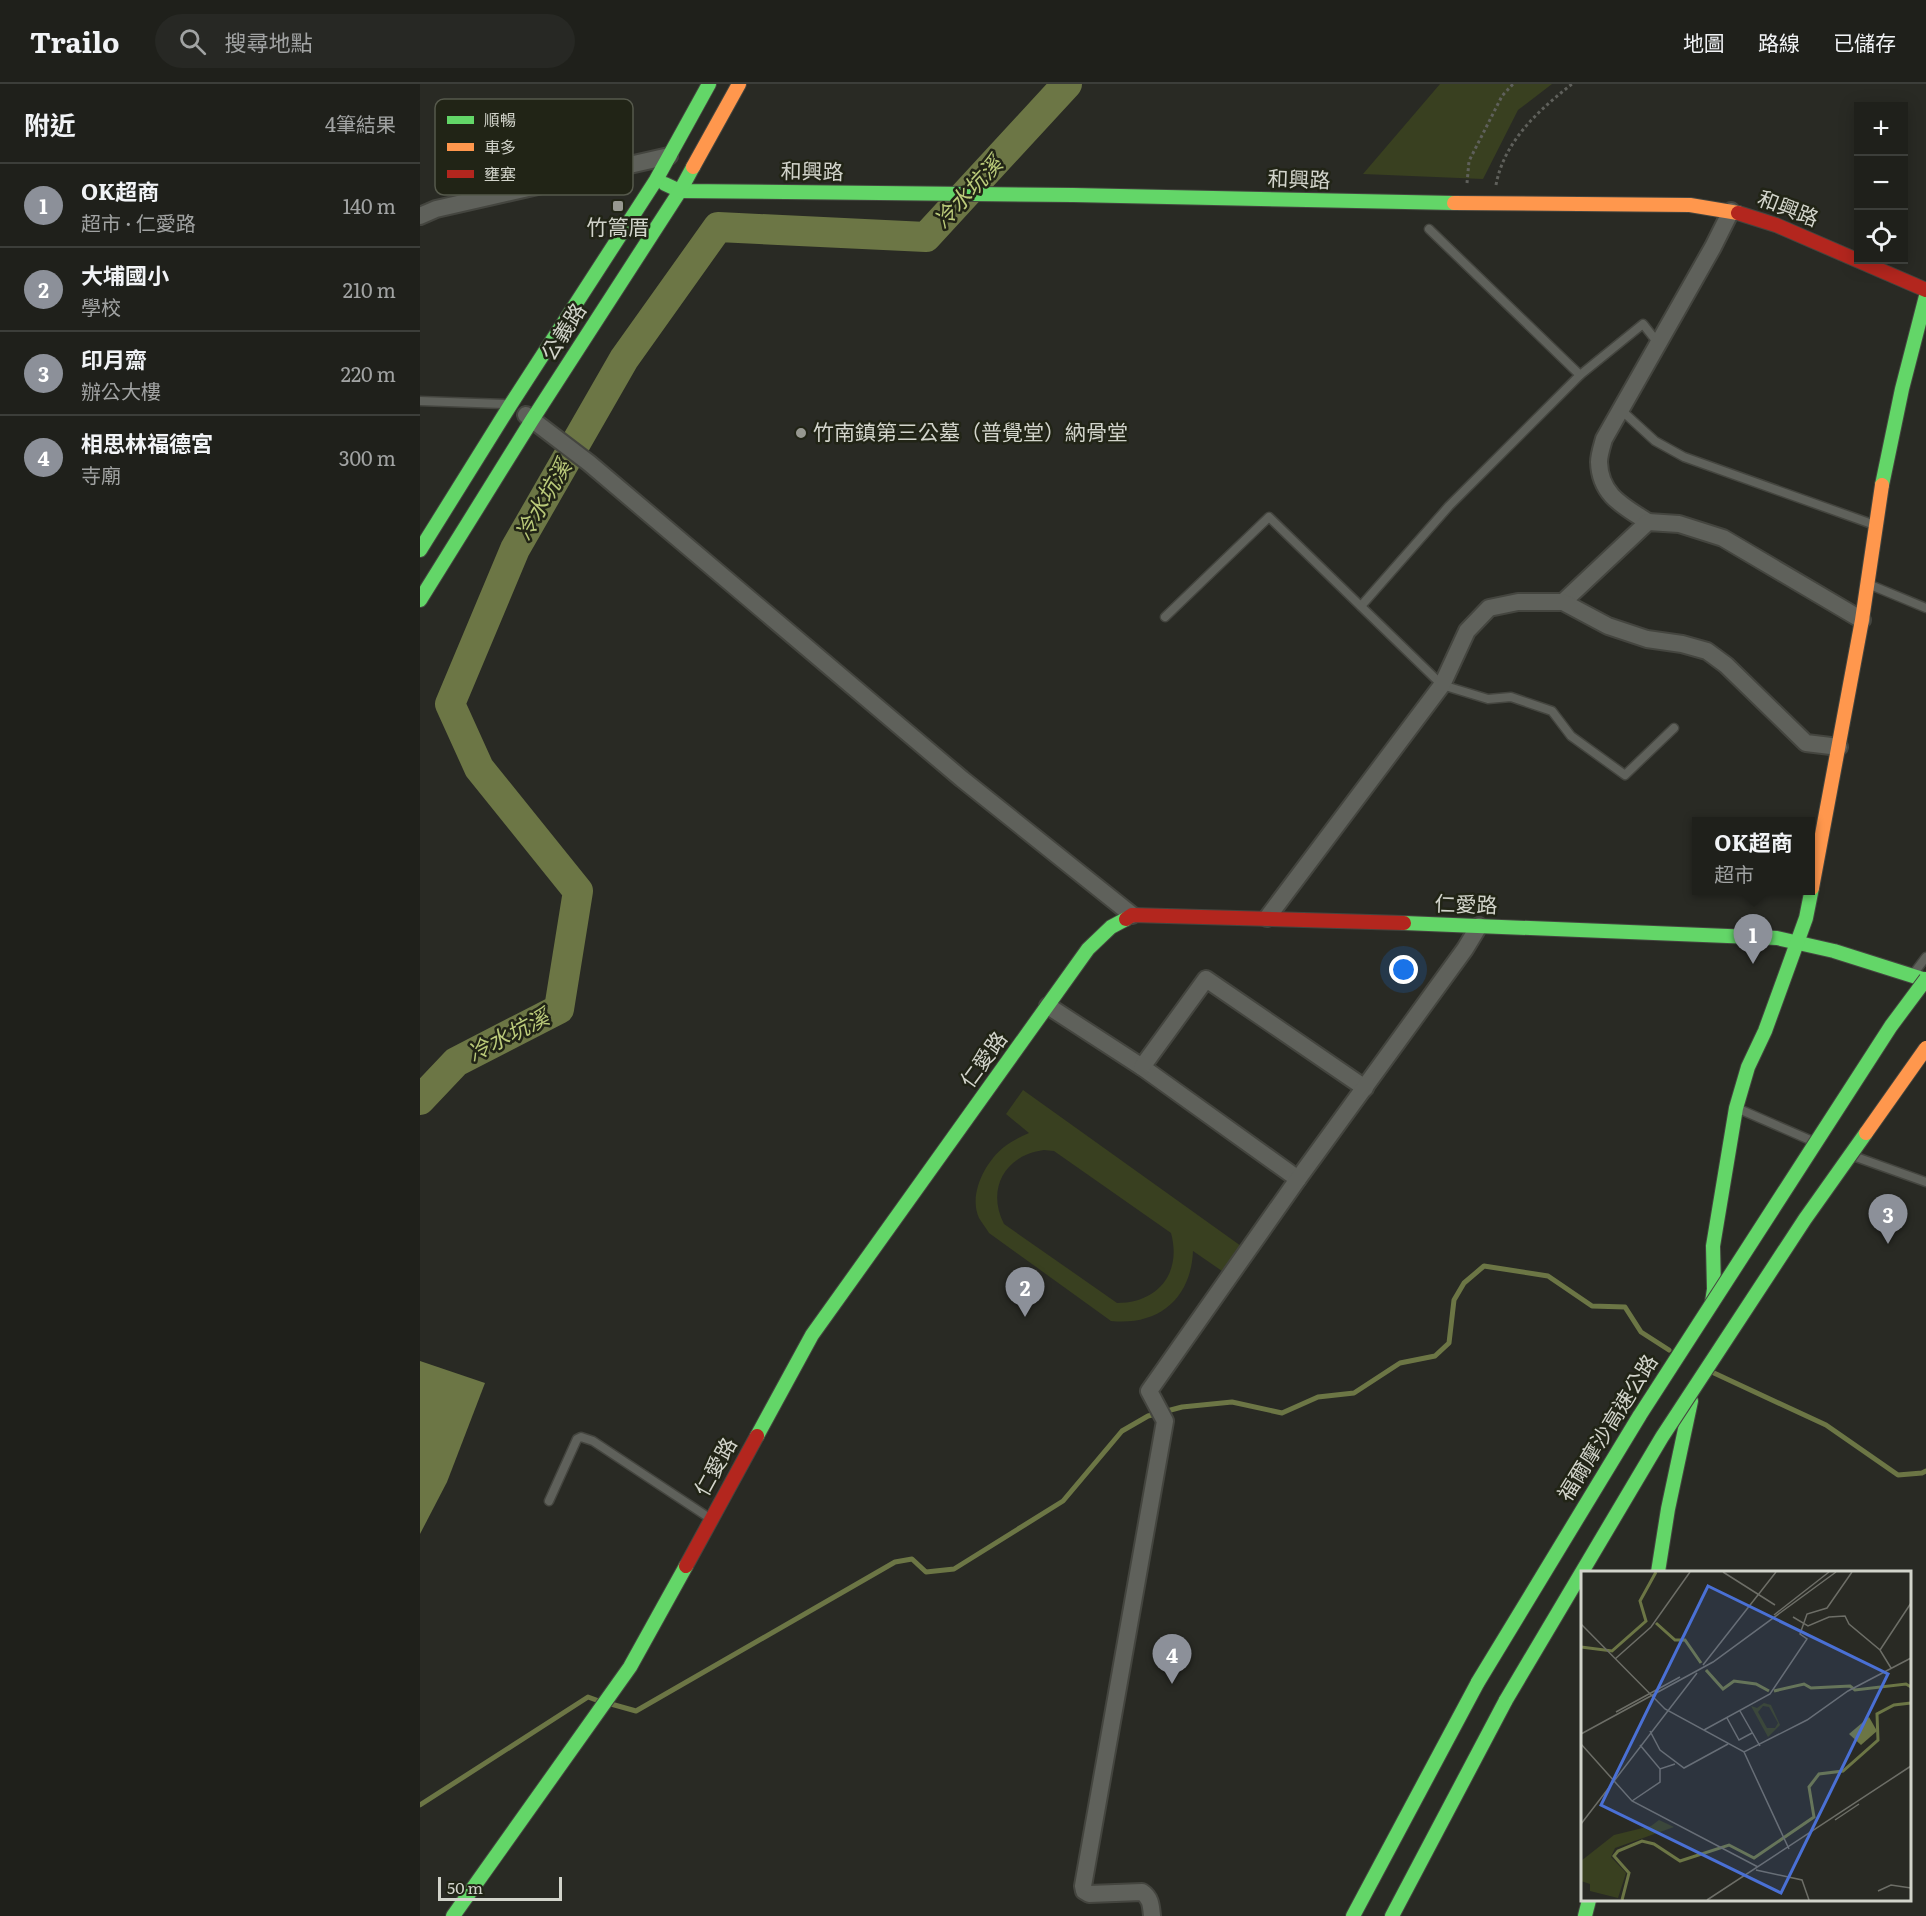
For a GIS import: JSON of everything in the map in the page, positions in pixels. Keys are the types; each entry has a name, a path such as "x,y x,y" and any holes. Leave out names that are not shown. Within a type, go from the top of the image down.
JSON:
{"main road":[{"name":"公義路","path":"420,550 656,180 709,84"},
{"name":"公義路","path":"420,600 532,420 680,191 739,84"},
{"name":"和興路","path":"656,180 680,191 1690,206 1731,211 1776,225 1926,290"},
{"path":"1815,871 1862,620 1875,525 1902,389 1926,296"},
{"path":"1658,1571 1668,1509 1714,1289 1713,1246 1736,1108 1748,1067 1765,1031 1806,918 1810,895"},
{"name":"仁愛路","path":"453,1916 630,1667 812,1335 1088,949 1111,927 1132,915 1267,918 1777,938 1810,943 1872,961 1909,980 1926,980"},
{"name":"福爾摩沙高速公路","path":"1353,1916 1478,1682 1640,1416 1891,1026 1926,980"},
{"path":"1583,1571 1662,1437 1805,1219 1926,1048"},
{"path":"1392,1916 1506,1700 1581,1574"},
{"path":"1585,1916 1589,1901"}],"street":[{"path":"633,164 669,156"},
{"path":"420,216 436,209 498,195"},
{"path":"1731,211 1604,439 1599,462 1603,483 1613,499 1648,522 1679,524 1723,538 1862,620"},
{"path":"511,404 589,463 962,779 1132,915"},
{"path":"1563,602 1648,522"},
{"path":"1267,918 1442,685 1467,631 1489,608 1518,602 1563,602 1608,626 1647,639 1682,644 1707,651 1726,665 1806,742 1839,747"},
{"path":"1152,1916 1148,1896 1142,1892 1089,1894 1084,1891 1083,1886 1165,1421 1149,1391 1479,926"},
{"path":"1142,1067 1206,979 1365,1088"},
{"path":"1047,1006 1142,1067 1298,1179"}],"lane":[{"path":"1429,230 1580,375"},
{"path":"1361,606 1449,506 1580,375 1643,324 1658,343"},
{"path":"420,401 511,404"},
{"path":"1620,408 1655,441 1684,457 1875,525"},
{"path":"1165,617 1269,518 1442,685 1488,699 1511,697 1552,711 1571,736 1625,775 1674,728"},
{"path":"1866,584 1926,608"},
{"path":"1909,980 1926,957"},
{"path":"1736,1108 1824,1145"},
{"path":"1799,1148 1811,1128"},
{"path":"1855,1169 1868,1150"},
{"path":"1842,1152 1926,1182"},
{"path":"1714,1289 1768,1198"},
{"path":"1697,1373 1717,1372"},
{"path":"549,1501 577,1439 581,1437 593,1441 711,1519"}],"path":[{"path":"1465,203 1469,161 1502,96 1513,84"},
{"path":"1492,204 1496,181 1510,146 1542,108 1572,84"}],"shaded area":[{"path":"1440,84 1552,84 1518,110 1483,179 1363,174"},
{"path":"1023,1090 1241,1246 1222,1271 1193,1251 1186,1283 1179,1296 1169,1306 1143,1319 1111,1321 989,1233 979,1218 976,1209 977,1189 985,1169 1004,1147 1029,1133 1006,1114","holes":["1044,1150 1054,1151 1171,1233 1174,1247 1170,1273 1155,1291 1132,1302 1117,1303 1004,1224 997,1198 998,1187 1009,1166 1030,1153"]},
{"path":"420,1361 485,1383 447,1482 420,1534"}],"waterway":[{"name":"冷水坑溪","path":"420,1100 456,1062 559,1009 578,891 479,768 450,704 515,549 624,359 718,227 926,237 1067,84"},
{"path":"611,1704 636,1711 895,1562 912,1559 926,1572 954,1569 1063,1501 1122,1431 1148,1416 1182,1407 1232,1402 1282,1413 1318,1397 1354,1393 1400,1363 1435,1356 1449,1343 1454,1300 1464,1283 1484,1266 1548,1276 1592,1306 1625,1307 1641,1332 1669,1350"},
{"path":"1714,1373 1826,1425 1898,1475 1926,1471"},
{"path":"420,1805 588,1697 599,1701"}],"traffic: fast":[{"path":"420,550 656,180 709,84"},
{"path":"420,600 532,420 680,191 693,167"},
{"path":"665,184 680,191 1073,195 1454,203"},
{"path":"1882,485 1902,389 1926,296"},
{"path":"1712,1302 1713,1246 1736,1108 1748,1067 1765,1031 1806,918 1811,895"},
{"path":"757,1436 812,1335 1088,949 1111,927 1126,919"},
{"path":"1404,923 1777,938 1834,951 1926,980"},
{"path":"1478,1682 1640,1415 1891,1026 1926,979"},
{"path":"1583,1571 1662,1437 1805,1219 1866,1133"},
{"path":"1658,1571 1668,1509 1691,1401"},
{"path":"453,1916 630,1667 686,1566"},
{"path":"1506,1700 1581,1574"},
{"path":"1353,1916 1478,1682"},
{"path":"1392,1916 1506,1700"},
{"path":"1585,1916 1589,1901"}],"traffic: slow":[{"path":"693,167 739,84"},
{"path":"1454,203 1690,205 1738,213"},
{"path":"1815,872 1862,620 1882,485"},
{"path":"1866,1133 1926,1048"}],"traffic: jam":[{"path":"1738,213 1776,225 1926,290"},
{"path":"1126,919 1132,915 1404,923"},
{"path":"686,1566 757,1436"}],"place":[{"name":"竹篙厝","path":"618,206"},
{"name":"竹南鎮第三公墓（普覺堂）納骨堂","path":"801,433"},
{"name":"OK超商","path":"1753,964"},
{"name":"印月齋","path":"1888,1244"},
{"name":"大埔國小","path":"1025,1317"},
{"name":"相思林福德宮","path":"1172,1684"}]}
